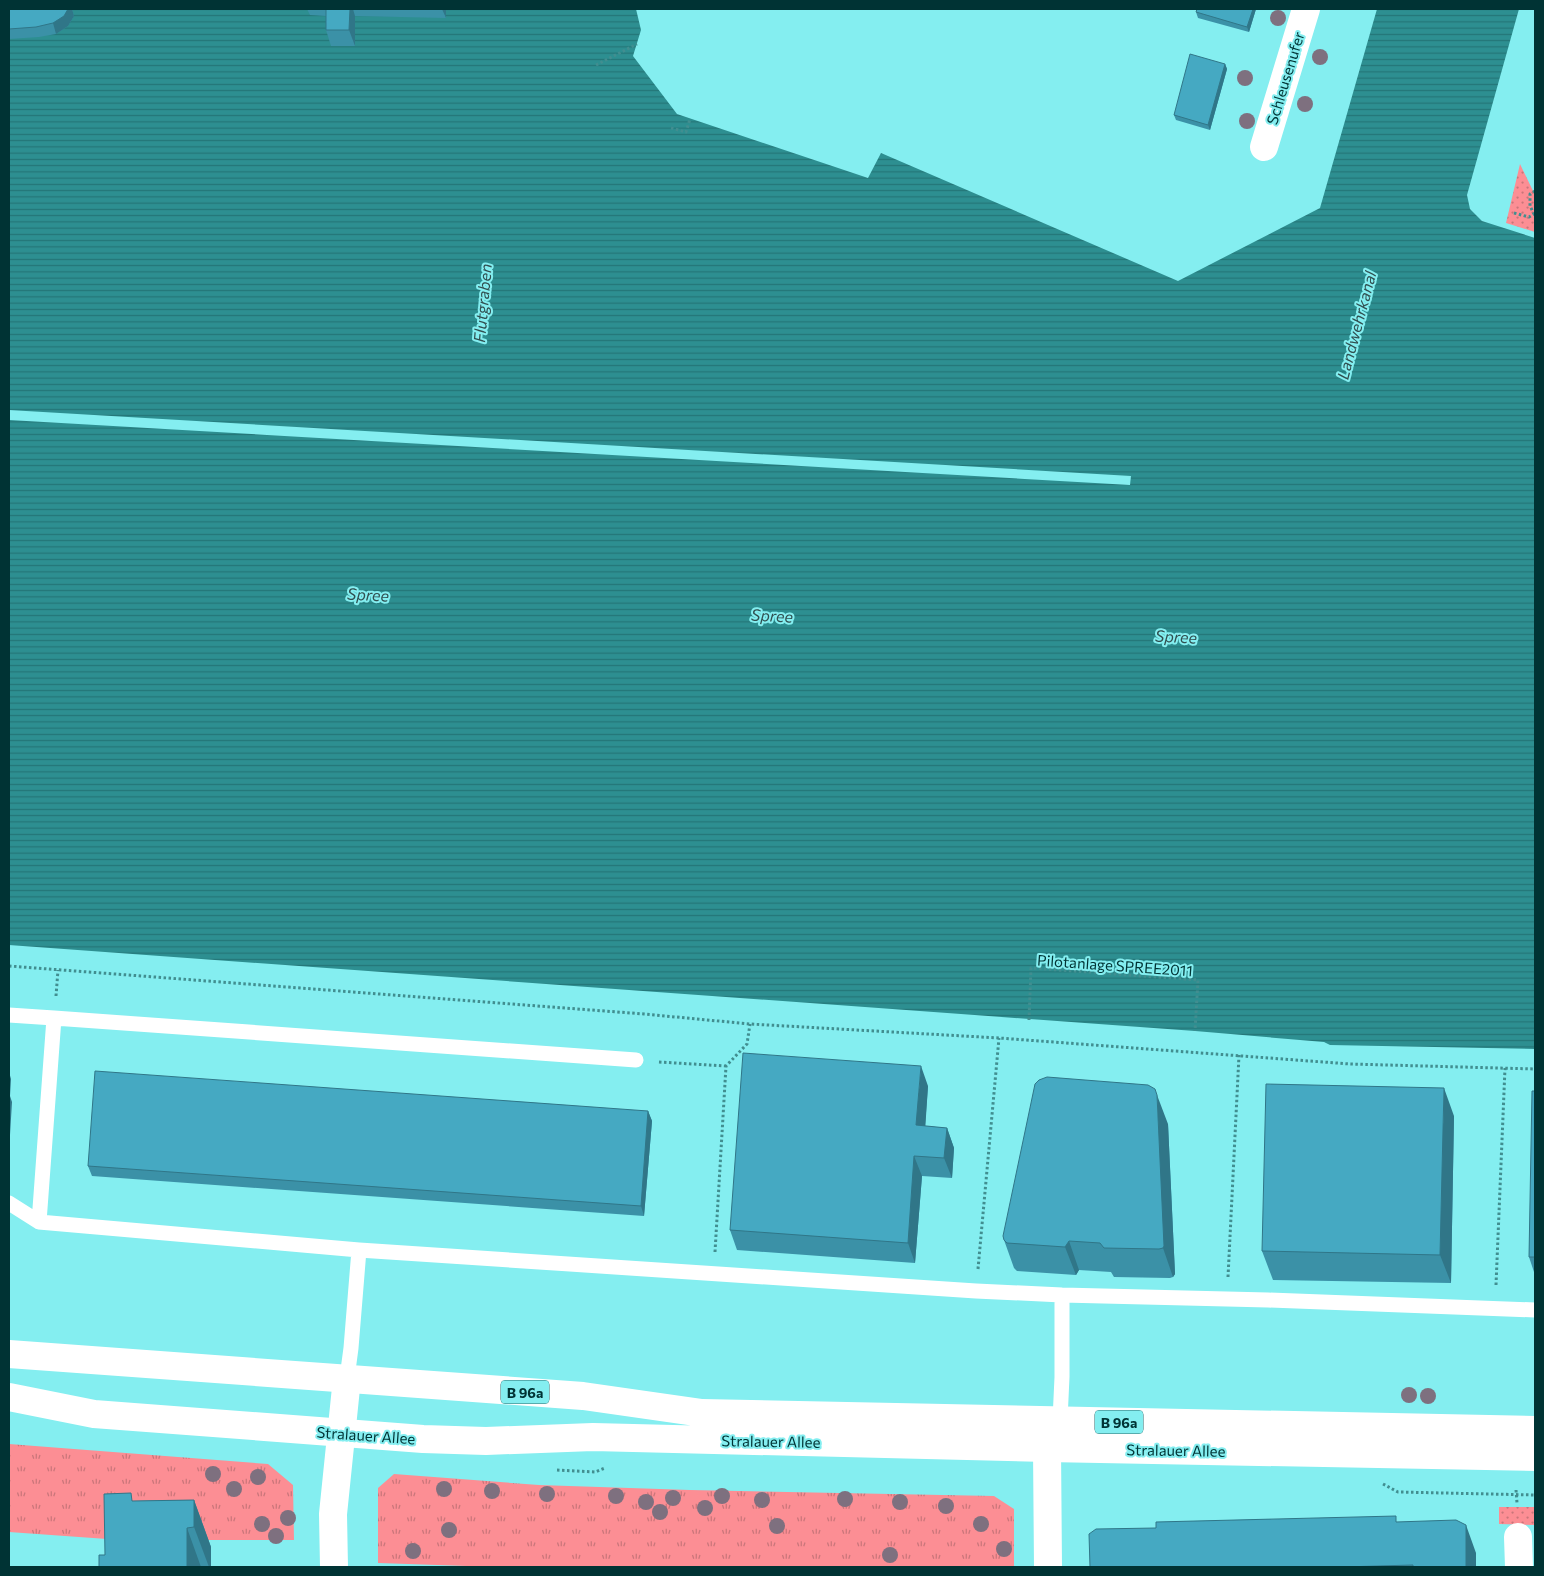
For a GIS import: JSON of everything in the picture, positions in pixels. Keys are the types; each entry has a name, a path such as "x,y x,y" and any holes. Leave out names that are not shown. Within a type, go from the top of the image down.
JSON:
{"main road":[{"name":"Schleusenufer","path":"1264,147 1306,9"},
{"name":"Stralauer Allee","path":"9,1354 583,1396 702,1413 1535,1430"},
{"path":"334,1567 334,1514 347,1378"},
{"name":"Stralauer Allee","path":"9,1397 94,1414 423,1439 486,1441 593,1437 1535,1457"},
{"path":"1047,1448 1048,1567"},
{"path":"1518,1537 1519,1567"}],"lane":[{"path":"9,1015 636,1060"},
{"path":"39,1222 54,1018"},
{"path":"9,1203 39,1222 359,1250 714,1275 1062,1295 1535,1310"},
{"path":"347,1378 352,1348 359,1250"},
{"path":"1060,1420 1062,1295"}],"path":[{"path":"596,65 637,44"},
{"path":"671,128 686,132 690,118"},
{"path":"1514,212 1528,217 1534,215 1530,206 1530,194 1535,191"},
{"path":"9,966 644,1014 750,1024 999,1038 1350,1064 1535,1069"},
{"name":"Pilotanlage SPREE2011","path":"1029,1020 1031,968 1198,980 1195,1032"},
{"path":"714,1275 726,1066 747,1044 750,1024"},
{"path":"976,1291 999,1038"},
{"path":"1226,1299 1239,1055"},
{"path":"636,1060 726,1066"},
{"path":"1495,1308 1504,1068"},
{"path":"1516,1490 1517,1503"},
{"path":"1398,1492 1535,1495"}],"green space":[{"path":"1520,164 1535,195 1535,232 1506,223"},
{"path":"9,1444 268,1464 293,1485 294,1540 121,1540 9,1532"},
{"path":"394,1474 539,1485 994,1496 1014,1509 1014,1567 496,1567 378,1563 378,1488"},
{"path":"1499,1507 1535,1507 1535,1525 1499,1524"}],"water":[{"path":"9,9 636,9 641,30 633,56 677,114 868,178 881,153 1178,281 1320,208 1377,9 1519,9 1467,195 1470,209 1482,221 1535,238 1535,1049 1330,1045 1324,1042 1195,1031 9,945"}],"pier":[{"path":"9,410 1131,476 1130,485 9,420"}],"building":[{"path":"9,9 68,9 64,16 53,23 36,27 9,29"},
{"path":"326,9 350,9 349,30 326,30"},
{"path":"1197,9 1253,9 1247,27 1196,12"},
{"path":"1190,54 1225,64 1208,125 1174,115"},
{"path":"743,1053 921,1066 916,1125 947,1128 944,1158 914,1156 908,1243 730,1230"},
{"path":"95,1071 648,1111 641,1206 88,1166"},
{"path":"1047,1077 1148,1085 1155,1089 1157,1095 1163,1248 1104,1248 1100,1243 1069,1241 1065,1247 1007,1243 1004,1240 1003,1236 1035,1084"},
{"path":"1266,1084 1444,1088 1440,1255 1262,1251"},
{"path":"1532,1091 1535,1091 1535,1257 1529,1257"},
{"path":"131,1493 132,1501 194,1500 194,1527 187,1528 187,1567 99,1567 99,1555 105,1555 104,1494"},
{"path":"1396,1516 1396,1522 1456,1520 1466,1525 1466,1567 1413,1567 1413,1565 1342,1567 1090,1567 1089,1534 1096,1529 1156,1528 1156,1522"}],"water label":[{"name":"Flutgraben","path":"482,303"},
{"name":"Landwehrkanal","path":"1356,325"},
{"name":"Spree","path":"368,594"},
{"name":"Spree","path":"772,615"},
{"name":"Spree","path":"1176,636"}]}
